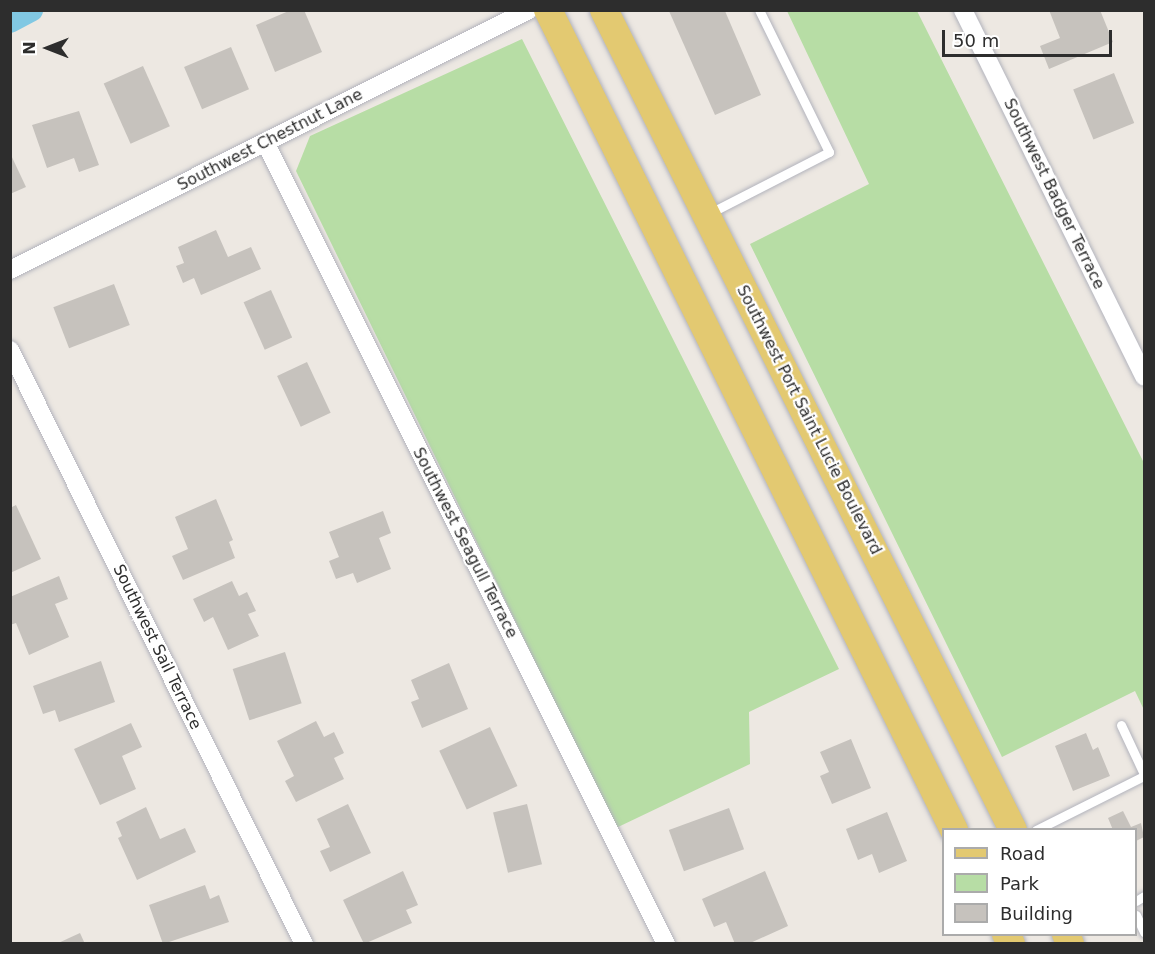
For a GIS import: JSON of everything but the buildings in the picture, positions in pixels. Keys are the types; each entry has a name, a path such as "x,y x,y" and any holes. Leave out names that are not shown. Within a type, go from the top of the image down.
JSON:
{"main road":[{"path":"548,10 953,828"},
{"name":"Southwest Port Saint Lucie Boulevard","path":"604,10 1013,828"}],"street":[{"name":"Southwest Chestnut Lane","path":"10,270 530,10"},
{"name":"Southwest Badger Terrace","path":"963,10 1144,377"},
{"name":"Southwest Seagull Terrace","path":"265,142 666,944"},
{"name":"Southwest Sail Terrace","path":"10,350 304,944"}],"lane":[{"path":"706,215 829,152 759,10"},
{"path":"1040,828 1144,775 1121,725"},
{"path":"1137,917 1144,932"}],"green space":[{"path":"787,11 917,11 1144,463 1144,710 1135,691 1002,757 750,244 869,184"},
{"path":"522,39 839,669 749,712 750,764 616,828 296,171 310,136"}],"waterway":[{"path":"10,21 31,10"}]}
